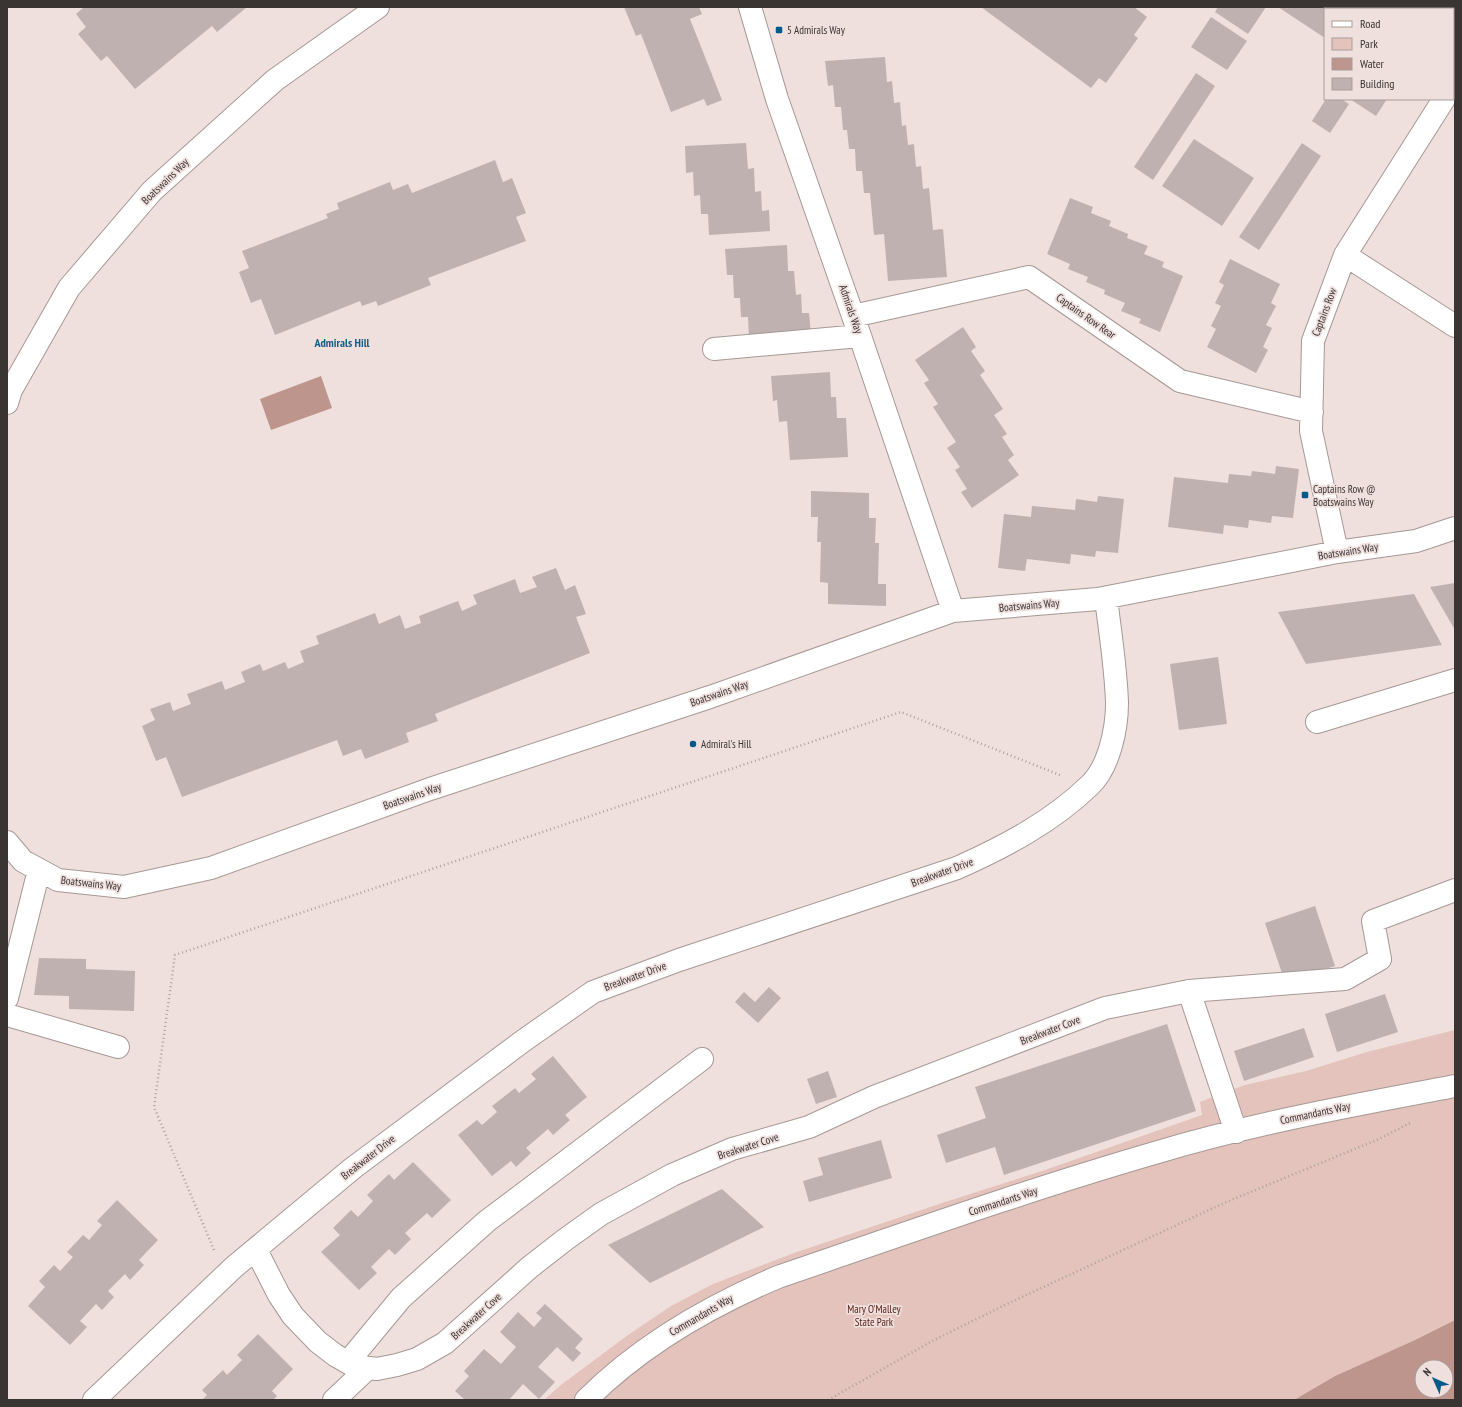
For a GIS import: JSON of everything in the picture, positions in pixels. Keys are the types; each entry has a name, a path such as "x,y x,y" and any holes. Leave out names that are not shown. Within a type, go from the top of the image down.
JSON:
{"street":[{"name":"Boatswains Way","path":"7,402 11,390 69,288 152,191 276,80 378,7"},
{"name":"Admirals Way","path":"750,7 777,99 953,611"},
{"name":"Captains Row","path":"1337,552 1311,431 1313,341 1345,255 1443,100"},
{"path":"1345,255 1455,326"},
{"name":"Captains Row Rear","path":"714,349 856,326 1029,276 1180,381 1312,412"},
{"name":"Boatswains Way","path":"7,842 22,861 58,880 124,887 211,868 430,789 710,697 953,611 1106,598 1337,552 1416,541 1455,528"},
{"name":"Breakwater Drive","path":"94,1400 185,1311 234,1267 353,1168 523,1041 593,992 679,960 956,868 1001,848 1048,819 1088,786 1107,759 1113,737 1117,704 1106,598"},
{"path":"1317,722 1455,680"},
{"path":"7,998 39,870"},
{"name":"Breakwater Cove","path":"256,1250 277,1292 293,1316 318,1342 334,1355 354,1366 377,1369 417,1359 445,1343 530,1267 566,1239 601,1214 672,1175 732,1149 809,1127 874,1097 1106,1008 1189,991 1345,979 1380,959 1373,921 1455,890"},
{"path":"1189,991 1236,1132"},
{"path":"7,1015 118,1047"},
{"path":"348,1362 401,1298 487,1221 702,1059"},
{"name":"Commandants Way","path":"586,1400 630,1362 660,1339 702,1313 739,1294 772,1280 1039,1189 1159,1151 1314,1112 1455,1086"},
{"path":"334,1400 368,1368"}],"path":[{"path":"225,1276 154,1107 175,955 901,712 1088,786"},
{"path":"828,1400 927,1344 1007,1304 1224,1203 1379,1139 1403,1127 1413,1120 1417,1110 1413,1094"}],"green space":[{"name":"Mary O'Malley State Park","path":"1455,1030 1455,1320 1415,1340 1335,1376 1294,1400 544,1400 561,1385 628,1335 671,1306 713,1284 794,1253 1042,1171 1202,1115 1200,1102 1245,1085 1306,1071 1367,1052"}],"water":[{"path":"321,376 332,408 271,430 260,399"},
{"path":"1455,1320 1455,1400 1294,1400 1335,1376 1415,1340"}],"building":[{"path":"84,7 247,7 217,32 212,26 135,89 107,56 101,61 78,34 86,27 76,14"},
{"path":"624,7 699,7 702,14 690,19 722,100 707,106 704,99 671,112 641,34 636,36"},
{"path":"981,7 1134,7 1147,17 1134,35 1138,38 1106,83 1099,78 1091,88"},
{"path":"1218,7 1266,7 1248,34 1215,12"},
{"path":"1278,7 1450,7 1324,8 1324,37"},
{"path":"1211,17 1247,41 1227,70 1191,47"},
{"path":"885,57 887,82 892,81 894,103 900,102 902,126 906,125 908,145 914,144 916,167 921,166 923,189 929,188 933,230 943,229 947,277 888,281 884,234 874,235 870,193 864,193 862,171 856,171 855,149 849,149 847,130 843,130 841,107 835,107 833,85 828,86 825,61"},
{"path":"1196,73 1215,86 1153,180 1134,167"},
{"path":"1325,100 1343,100 1349,104 1330,133 1312,121"},
{"path":"1352,100 1386,100 1376,116"},
{"path":"1194,139 1254,178 1222,226 1162,186"},
{"path":"746,143 748,169 754,168 755,192 761,191 762,211 769,210 770,231 709,235 708,214 701,214 700,195 694,196 693,172 686,173 685,146"},
{"path":"1302,143 1321,156 1259,250 1239,237"},
{"path":"495,160 503,182 512,178 526,213 516,217 526,241 428,278 431,285 378,306 376,301 362,306 360,301 275,335 261,299 251,303 239,272 249,268 242,251 328,218 326,214 339,209 337,203 390,182 393,190 408,184 412,193"},
{"path":"1070,198 1093,207 1091,213 1111,221 1109,226 1128,234 1127,238 1148,246 1144,254 1164,262 1162,267 1183,276 1160,332 1139,323 1141,319 1121,311 1125,303 1104,294 1105,290 1086,282 1088,277 1068,269 1070,264 1047,254"},
{"path":"787,245 788,271 794,271 796,295 801,294 802,313 809,313 811,334 749,338 748,317 741,317 740,298 734,298 733,275 727,275 725,249"},
{"path":"1230,259 1280,284 1271,303 1276,306 1266,325 1272,328 1263,347 1268,350 1256,373 1207,347 1216,329 1211,326 1221,306 1215,303 1224,285 1219,282"},
{"path":"963,327 976,347 971,351 985,371 980,375 1003,409 994,415 1007,434 1002,437 1014,455 1008,460 1019,475 972,508 961,492 967,489 955,470 960,467 947,448 956,442 933,407 938,404 924,383 929,380 915,360"},
{"path":"830,372 831,397 836,397 837,418 846,418 848,457 790,460 787,421 779,422 777,400 773,401 771,376"},
{"path":"1276,466 1299,469 1293,518 1272,516 1271,523 1249,520 1248,528 1224,525 1223,534 1168,527 1174,477 1228,483 1229,474 1251,476 1252,471 1275,474"},
{"path":"811,491 869,493 869,518 876,518 875,543 879,543 878,584 886,584 886,606 828,604 828,583 820,582 821,542 817,542 818,517 811,517"},
{"path":"1098,496 1124,499 1118,553 1096,551 1095,557 1071,554 1070,564 1027,559 1025,571 998,568 1004,514 1031,517 1032,506 1075,510 1076,499 1097,502"},
{"path":"556,568 565,590 575,585 586,614 576,617 590,653 435,714 438,721 406,733 409,742 365,759 361,749 343,756 337,740 182,797 166,757 156,761 142,726 155,720 150,709 170,702 173,711 191,704 187,694 222,681 225,690 245,682 241,672 260,664 263,671 285,662 288,669 304,662 300,651 319,644 316,636 375,613 379,624 400,615 405,629 421,623 419,616 458,601 462,611 477,604 473,595 515,579 520,593 537,587 532,577"},
{"path":"1455,583 1455,630 1430,587"},
{"path":"1414,594 1442,645 1306,664 1278,612"},
{"path":"1218,657 1227,724 1179,730 1170,664"},
{"path":"1315,906 1335,966 1285,982 1265,923"},
{"path":"39,958 86,959 86,969 135,971 134,1011 69,1009 69,996 34,995"},
{"path":"769,987 781,998 758,1023 735,1002 744,992 755,1002"},
{"path":"1385,994 1398,1032 1337,1052 1325,1014"},
{"path":"1167,1024 1196,1111 1004,1175 995,1147 946,1163 937,1135 986,1118 975,1087"},
{"path":"1304,1028 1314,1057 1244,1081 1234,1051"},
{"path":"553,1056 587,1097 565,1115 570,1120 553,1135 548,1129 526,1148 531,1153 516,1167 511,1161 492,1176 458,1135 477,1120 482,1125 497,1112 492,1106 515,1088 519,1093 536,1079 531,1074"},
{"path":"828,1071 837,1097 816,1104 807,1079"},
{"path":"881,1140 892,1178 809,1202 803,1181 823,1175 818,1158"},
{"path":"413,1162 451,1200 432,1218 427,1213 405,1233 411,1239 395,1255 389,1249 371,1267 377,1273 359,1290 321,1252 340,1235 333,1228 351,1210 358,1217 373,1201 367,1195 389,1174 394,1180"},
{"path":"722,1189 764,1227 650,1283 608,1245"},
{"path":"117,1200 158,1240 139,1260 144,1265 130,1280 125,1274 108,1291 114,1297 102,1310 96,1304 80,1321 87,1327 70,1345 28,1306 45,1287 39,1281 54,1265 60,1271 73,1257 67,1252 83,1235 89,1240 102,1225 97,1221"},
{"path":"545,1304 583,1339 575,1348 581,1353 573,1362 557,1347 538,1367 555,1382 539,1399 523,1384 509,1400 465,1400 455,1391 469,1376 464,1371 484,1349 501,1364 516,1347 500,1332 518,1312 534,1327 542,1318 536,1313"},
{"path":"258,1334 293,1369 272,1391 277,1396 273,1400 202,1400 207,1395 202,1390 223,1370 227,1375 242,1360 237,1355"}],"place":[{"name":"5 Admirals Way","path":"779,30"},
{"name":"Captains Row @ Boatswains Way","path":"1305,495"},
{"name":"Admiral's Hill","path":"693,744"}],"district":[{"name":"Admirals Hill","path":"342,343"}]}
